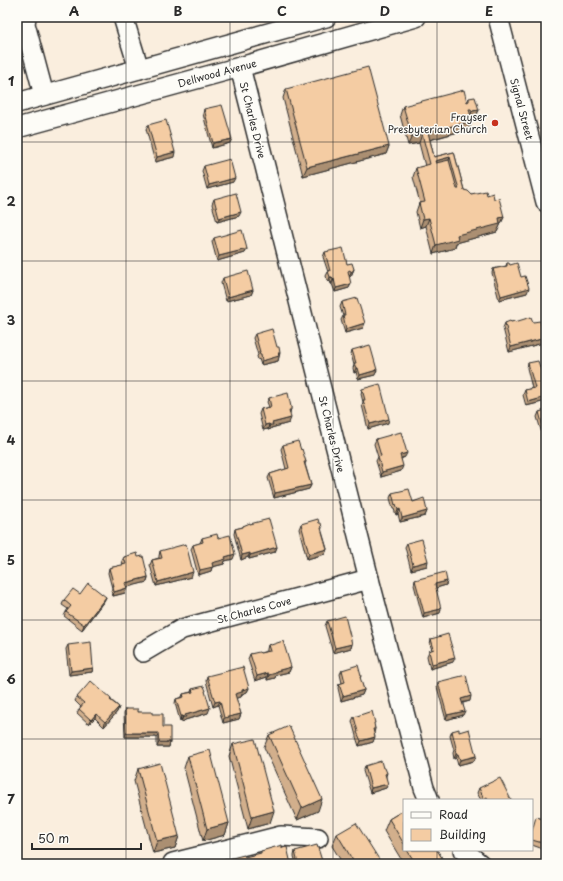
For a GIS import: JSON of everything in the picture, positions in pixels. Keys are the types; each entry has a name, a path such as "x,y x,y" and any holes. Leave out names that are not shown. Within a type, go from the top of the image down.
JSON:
{"street":[{"path":"26,17 25,24 44,96"},
{"path":"123,17 139,69"},
{"path":"17,103 326,17"},
{"name":"Dellwood Avenue","path":"17,128 416,17"},
{"name":"Signal Street","path":"498,17 540,152 546,202"},
{"name":"St Charles Drive","path":"240,67 369,579 424,788 429,799"},
{"name":"St Charles Cove","path":"143,652 182,629 369,579"},
{"path":"173,863 193,861 281,836 318,838"},
{"path":"464,851 480,864"}],"building":[{"path":"368,67 389,146 307,167 286,89"},
{"path":"464,90 467,102 469,101 469,98 475,97 479,110 472,111 469,109 472,121 428,132 434,157 454,152 464,190 471,194 486,191 487,195 493,193 494,199 499,198 504,217 499,218 500,224 457,235 458,239 436,245 429,218 423,219 419,203 425,202 416,168 430,164 422,134 412,136 403,106","holes":["450,157 459,189 457,189 449,160 436,163 435,161"]},
{"path":"222,105 232,139 213,143 204,109"},
{"path":"166,120 175,152 157,157 148,125"},
{"path":"230,159 235,178 209,185 204,166"},
{"path":"236,193 241,212 219,218 214,199"},
{"path":"242,230 247,249 219,256 214,238"},
{"path":"343,248 347,264 352,263 354,269 351,272 350,270 348,271 351,284 336,288 334,279 333,280 332,277 330,277 328,271 330,271 325,252"},
{"path":"507,263 510,265 517,263 521,277 525,276 529,288 501,296 493,269 507,266"},
{"path":"248,271 253,290 228,297 223,278"},
{"path":"357,298 365,323 346,329 342,302"},
{"path":"531,317 533,322 540,321 545,338 511,347 505,323 510,321 515,322"},
{"path":"272,329 280,353 278,353 279,356 262,361 255,334"},
{"path":"370,345 377,370 360,375 358,368 356,368 354,363 356,363 352,350"},
{"path":"538,361 541,370 546,368 546,397 528,402 525,390 535,388 528,363"},
{"path":"380,384 389,419 370,424 363,400 365,400 362,389"},
{"path":"288,393 291,407 291,410 289,410 291,418 272,423 273,425 265,425 261,409 271,407 269,398"},
{"path":"546,410 546,438 539,412"},
{"path":"401,432 407,453 400,455 403,466 382,472 378,457 381,456 376,439"},
{"path":"298,441 306,462 304,462 311,485 275,493 270,474 289,468 283,445"},
{"path":"409,489 413,502 424,498 427,511 402,518 400,509 398,510 396,504 395,505 392,493"},
{"path":"269,519 277,547 250,555 250,553 242,555 235,529 250,523"},
{"path":"318,519 319,523 321,523 327,549 309,554 301,524"},
{"path":"217,534 218,538 230,535 235,554 225,557 226,559 212,563 213,567 200,570 193,545 203,542 202,538"},
{"path":"422,539 428,561 413,565 407,543"},
{"path":"186,544 193,572 158,582 152,560 162,558 160,551"},
{"path":"137,553 138,557 143,556 148,577 125,583 127,588 114,592 114,586 109,568 126,564 124,557"},
{"path":"445,572 447,581 435,584 441,609 424,613 415,580"},
{"path":"88,583 106,597 84,625 66,612 71,606 64,600 73,589 80,594"},
{"path":"345,616 352,644 335,648 327,621"},
{"path":"448,634 455,658 432,664 429,651 434,649 431,639"},
{"path":"283,641 291,667 276,671 276,673 269,675 268,673 257,676 250,654 270,651 268,645"},
{"path":"91,642 93,668 71,671 68,645"},
{"path":"358,665 364,690 343,696 339,684 345,682 342,670"},
{"path":"243,667 249,688 235,694 241,714 224,718 220,701 215,702 207,676"},
{"path":"466,675 471,696 461,699 465,711 447,715 438,682"},
{"path":"91,681 119,707 105,722 96,714 91,720 79,709 84,703 77,697"},
{"path":"204,686 210,708 185,715 186,717 181,716 176,699 184,697 183,694 193,692 192,689"},
{"path":"125,709 138,709 138,712 163,714 163,727 170,727 170,742 159,742 158,733 126,733"},
{"path":"372,711 375,723 375,729 373,729 375,737 361,741 357,732 354,717"},
{"path":"289,726 322,799 302,808 269,735"},
{"path":"459,729 459,732 469,729 476,756 460,760 458,754 456,754 452,731"},
{"path":"255,739 274,811 252,817 233,744"},
{"path":"210,750 229,823 207,829 188,756"},
{"path":"381,761 383,768 385,768 387,773 385,774 388,784 371,788 365,766"},
{"path":"160,763 179,836 157,841 138,769"},
{"path":"500,778 510,799 488,799 487,797 484,799 479,788"},
{"path":"403,811 403,842 389,819"},
{"path":"536,817 546,820 546,844 533,840 533,828"},
{"path":"356,823 382,864 355,864 337,834"},
{"path":"282,845 282,848 287,847 291,864 218,864 225,862 224,860 261,853 261,851"},
{"path":"317,845 323,864 298,864 295,851"},
{"path":"408,851 438,851 446,864 416,864"}],"place":[{"name":"Frayser Presbyterian Church","path":"495,123"}]}
